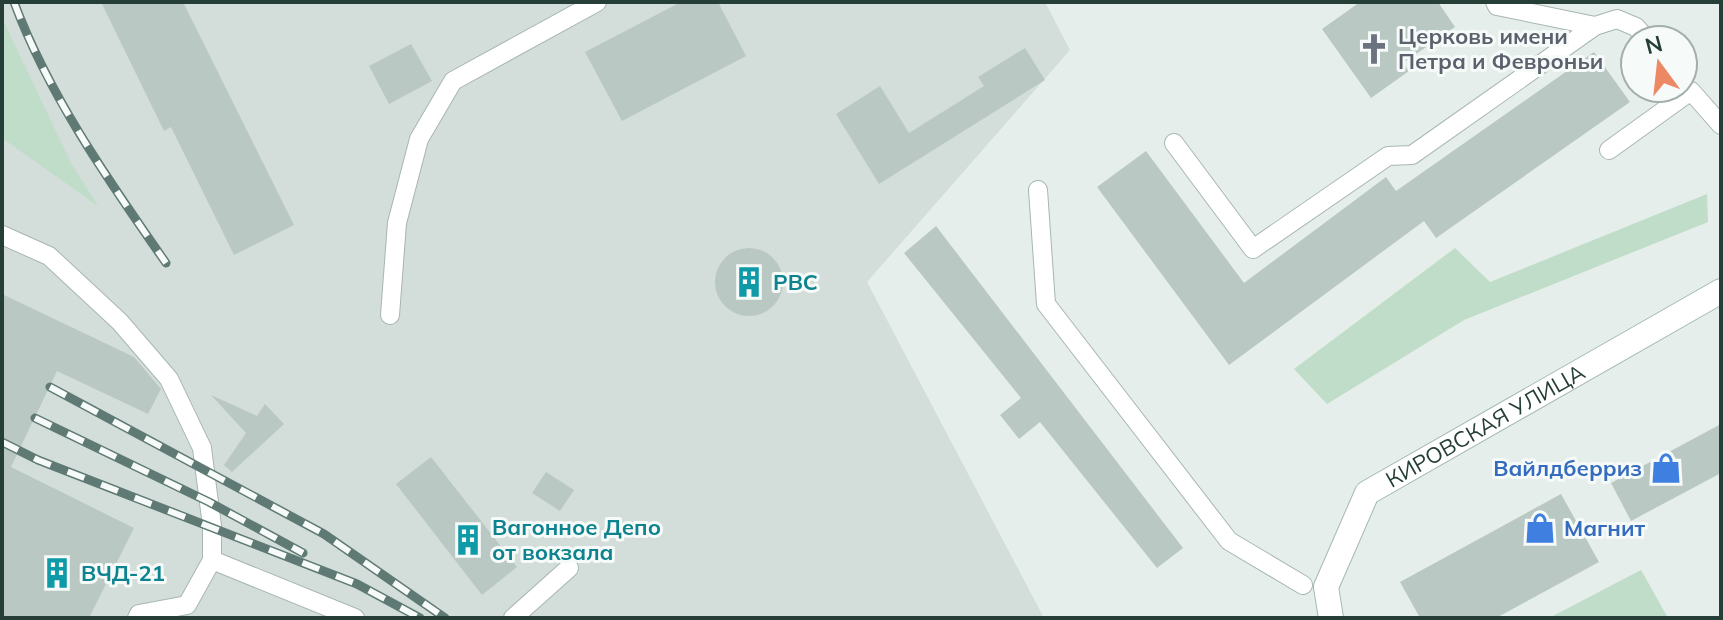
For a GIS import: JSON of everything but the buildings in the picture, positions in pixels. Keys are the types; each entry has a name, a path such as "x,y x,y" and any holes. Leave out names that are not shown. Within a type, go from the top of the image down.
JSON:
{"main road":[{"name":"КИРОВСКАЯ УЛИЦА","path":"1331,618 1326,587 1367,493 1721,291"}],"lane":[{"path":"390,315 397,223 419,139 453,81 597,2"},
{"path":"1495,2 1497,6 1595,26"},
{"path":"1174,143 1253,249 1388,156 1412,155 1595,26 1617,19 1629,24"},
{"path":"1699,100 1721,125"},
{"path":"1609,150 1666,104"},
{"path":"1038,190 1046,304 1229,541 1303,585"},
{"path":"2,235 49,256 120,322 169,379 202,448 212,560 187,605 139,614 137,618"},
{"path":"212,560 355,618"},
{"path":"513,618 569,568"}],"shaded area":[{"path":"2,2 1045,2 1070,50 867,282 1044,618 2,618"}],"green space":[{"path":"2,18 72,165 98,206 2,138"},
{"path":"1707,194 1708,222 1464,320 1327,404 1294,369 1455,248 1490,282"},
{"path":"1641,570 1668,618 1549,618"}],"railway":[{"path":"14,2 62,104 166,263"},
{"path":"50,387 324,534 445,618"},
{"path":"35,418 209,502 303,553"},
{"path":"2,442 38,460 357,584 420,618"}],"place":[{"name":"Церковь имени Петра и Февроньи","path":"1374,49"},
{"name":"РВС","path":"749,282"},
{"name":"Вайлдберриз","path":"1666,468"},
{"name":"Магнит","path":"1540,528"},
{"name":"Вагонное Депо от вокзала","path":"468,540"},
{"name":"ВЧД-21","path":"57,573"}]}
